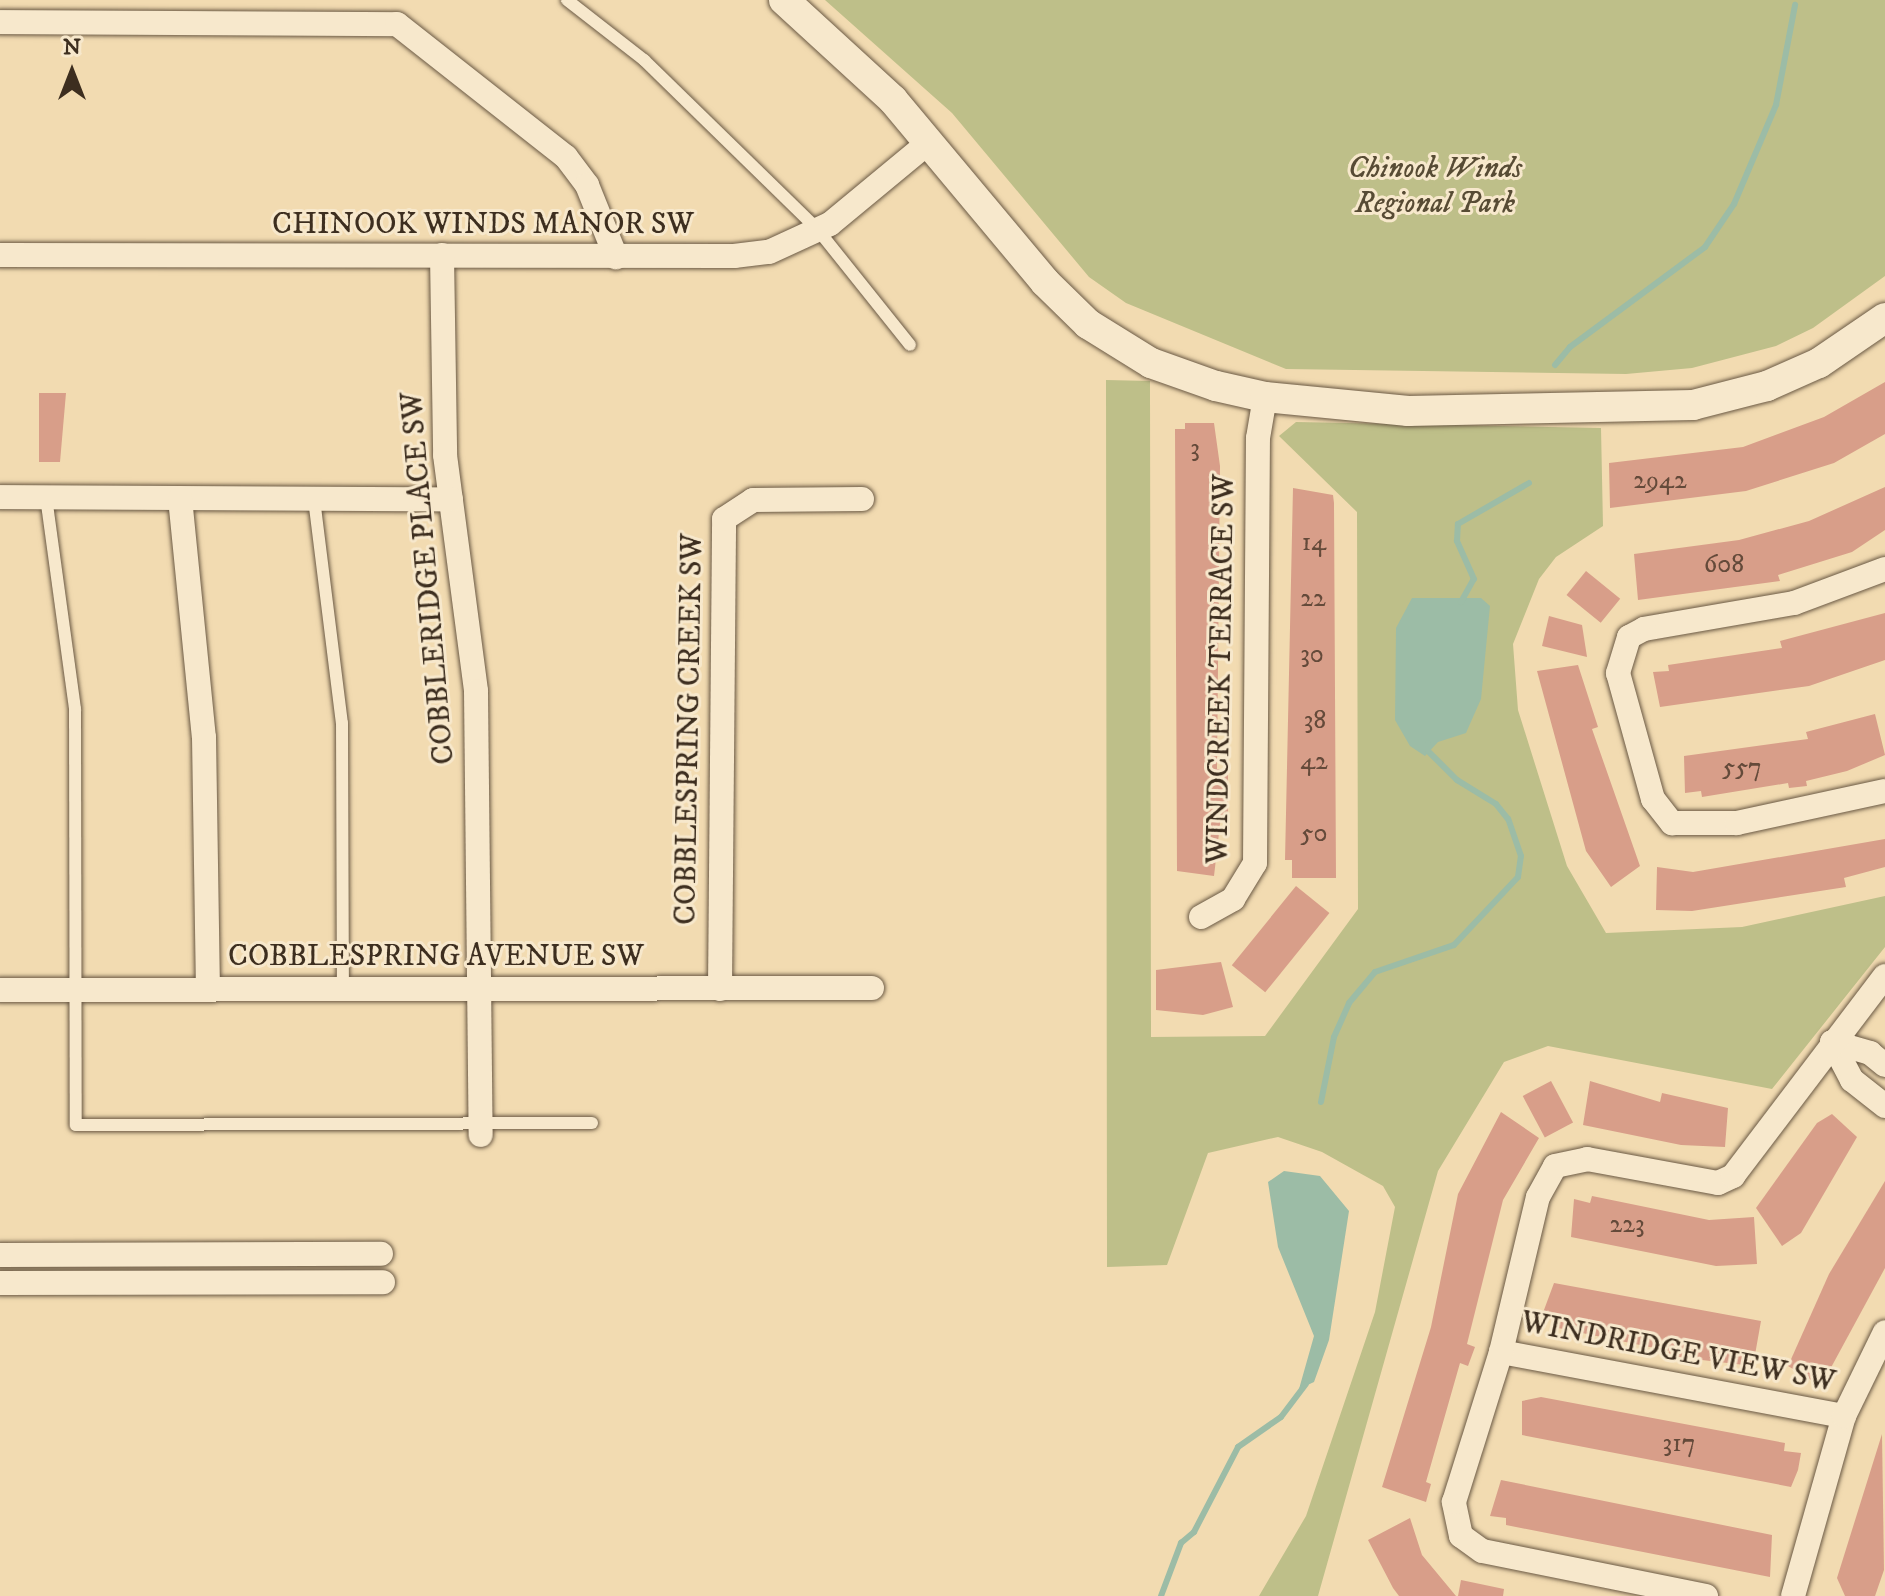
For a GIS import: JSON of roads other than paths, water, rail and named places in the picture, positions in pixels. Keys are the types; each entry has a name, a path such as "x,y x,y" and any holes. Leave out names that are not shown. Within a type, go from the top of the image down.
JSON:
{"street":[{"path":"784,0 929,142 1045,282 1088,324 1151,363 1265,397 1424,412 1693,405 1767,386 1819,363 1885,318"},
{"path":"0,22 397,24 566,157 587,185 616,257"},
{"name":"CHINOOK WINDS MANOR SW","path":"0,255 616,257 769,252 818,230 929,142"},
{"name":"COBBLERIDGE PLACE SW","path":"442,255 451,499 476,691 481,1130"},
{"name":"WINDCREEK TERRACE SW","path":"1201,917 1233,899 1255,863 1258,438 1265,397"},
{"path":"0,497 451,499"},
{"path":"180,498 204,737 208,990"},
{"name":"COBBLESPRING CREEK SW","path":"720,989 724,519 753,500 862,499"},
{"path":"1885,569 1794,603 1644,629 1629,637 1618,673 1653,799 1672,823 1737,823 1885,791"},
{"path":"1706,1596 1482,1551 1461,1536 1454,1502 1501,1352 1538,1197 1555,1166 1587,1159 1726,1179 1746,1163 1832,1042 1885,976"},
{"name":"COBBLESPRING AVENUE SW","path":"0,990 872,988"},
{"path":"1832,1042 1870,1053 1885,1065"},
{"path":"1832,1042 1852,1080 1885,1106"},
{"path":"0,1255 381,1254"},
{"path":"0,1283 383,1282"},
{"path":"1793,1596 1844,1416 1885,1332"},
{"name":"WINDRIDGE VIEW SW","path":"1501,1352 1844,1416"}],"lane":[{"path":"567,0 644,60 818,230 910,345"},
{"path":"46,497 75,709 76,1125 481,1130 592,1123"},
{"path":"314,499 342,723 343,989"}],"waterway":[{"path":"1555,365 1570,347 1705,247 1734,204 1776,105 1795,5"},
{"path":"1461,602 1474,579 1457,541 1458,524 1529,483"},
{"path":"1321,1102 1334,1037 1349,1003 1375,972 1454,945 1518,877 1521,856 1508,819 1496,804 1457,780 1428,751 1428,743"},
{"path":"1161,1596 1181,1543 1194,1532 1238,1447 1281,1417 1306,1384"}],"park label":[{"name":"Chinook Winds Regional Park","path":"1435,186"}]}
